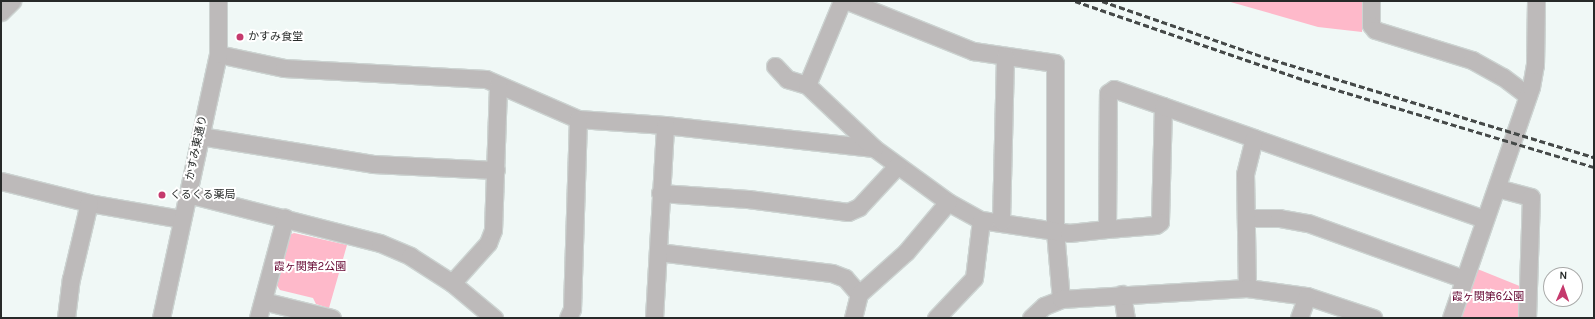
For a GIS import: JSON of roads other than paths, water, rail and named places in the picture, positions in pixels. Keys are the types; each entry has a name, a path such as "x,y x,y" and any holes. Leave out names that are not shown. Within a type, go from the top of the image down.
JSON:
{"street":[{"path":"1,12 12,1"},
{"name":"かすみ東通り","path":"161,318 218,54 218,1"},
{"path":"807,85 842,1"},
{"path":"848,1 973,50 1055,63 1056,231 1061,299"},
{"path":"1371,1 1370,26 1375,30 1472,60 1503,77 1528,96"},
{"path":"1451,318 1484,219 1497,188 1528,96 1535,65 1536,1"},
{"path":"218,54 284,68 486,79 578,119 665,125 874,148"},
{"path":"1001,221 1005,56"},
{"path":"775,66 787,79 807,85 874,148 948,202 980,220 1001,221 1069,233 1156,225 1160,222 1163,106"},
{"path":"452,283 488,243 493,230 498,85"},
{"path":"1107,229 1108,93 1114,89 1484,219"},
{"path":"568,318 572,308 578,119"},
{"path":"654,318 665,125"},
{"path":"200,136 373,164 496,170"},
{"path":"1247,288 1245,174 1254,138"},
{"path":"660,193 748,199 848,212 860,207 897,166"},
{"path":"1,181 89,203 182,219"},
{"path":"1497,188 1531,197 1528,318"},
{"path":"188,194 380,243 410,256 452,283 494,318"},
{"path":"853,318 859,294 906,252 948,202"},
{"path":"66,318 71,278 89,203"},
{"path":"258,318 285,218"},
{"path":"1246,218 1279,218 1308,223 1464,279"},
{"path":"936,318 974,278 980,220"},
{"path":"658,252 832,272 845,278 859,294"},
{"path":"1031,318 1044,306 1061,299 1122,294 1247,288 1307,296 1373,318"},
{"path":"1122,294 1126,318"},
{"path":"1299,318 1307,296"},
{"path":"263,300 332,318"}],"railway":[{"path":"1075,1 1304,80 1594,167"},
{"path":"1102,1 1264,57 1594,157"}],"place":[{"name":"かすみ食堂","path":"240,37"},
{"name":"くるくる薬局","path":"162,195"}],"park label":[{"name":"霞ヶ関第2公園","path":"310,267"},
{"name":"霞ヶ関第6公園","path":"1488,297"}]}
